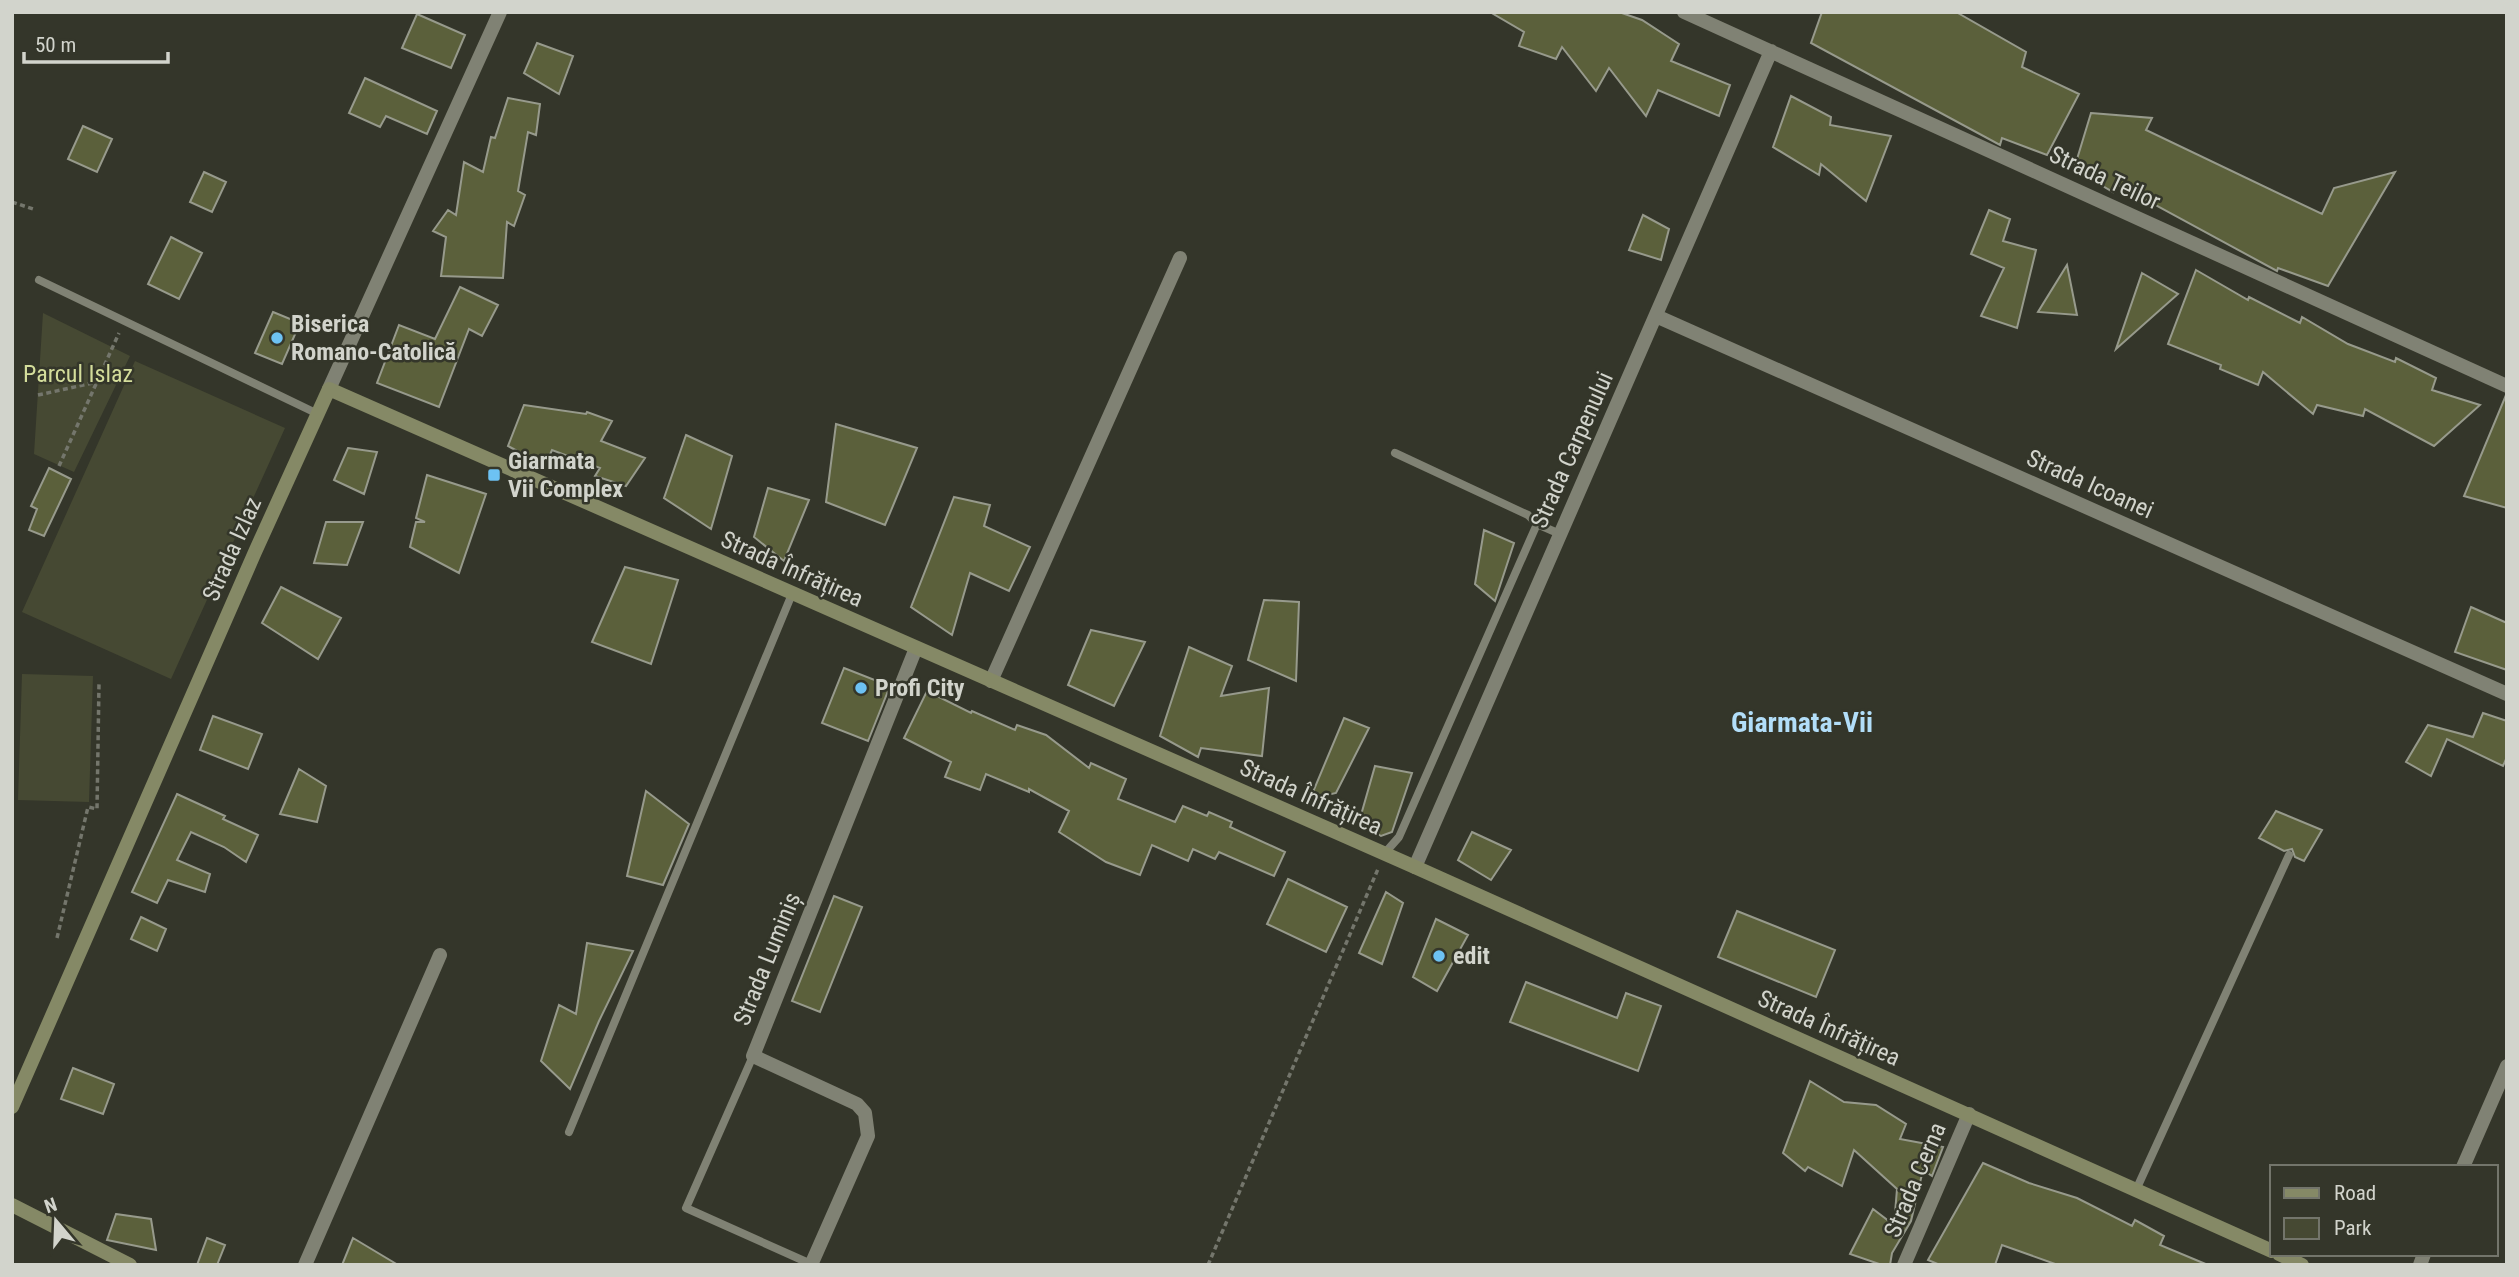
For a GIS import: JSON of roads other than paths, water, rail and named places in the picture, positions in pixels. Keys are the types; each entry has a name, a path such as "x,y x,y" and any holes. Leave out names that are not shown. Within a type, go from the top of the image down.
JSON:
{"street":[{"name":"Strada Izlaz","path":"12,1107 329,389 500,12"},
{"name":"Strada Teilor","path":"1684,12 2507,386"},
{"name":"Strada Carpenului","path":"1415,867 1771,51"},
{"path":"991,681 1180,258"},
{"name":"Strada Icoanei","path":"1656,316 2507,694"},
{"name":"Strada Înfrățirea","path":"329,389 1415,867 2270,1250"},
{"name":"Strada Luminiș","path":"811,1264 868,1136 865,1113 857,1104 753,1056 916,648"},
{"path":"305,1265 439,956"},
{"path":"2464,1165 2507,1066"},
{"name":"Strada Cerna","path":"1904,1265 1969,1114"},
{"path":"12,1205 130,1265"},
{"path":"2283,1256 2302,1265"}],"lane":[{"path":"39,280 318,414"},
{"path":"1395,453 1528,515 1537,524 1560,534"},
{"path":"1384,854 1399,837 1537,524"},
{"path":"569,1132 792,594"},
{"path":"2136,1190 2289,855"},
{"path":"753,1056 685,1208 811,1264"}],"place":[{"name":"Biserica Romano-Catolică","path":"277,338"},
{"name":"Giarmata Vii Complex","path":"494,475"},
{"name":"Profi City","path":"861,688"},
{"name":"edit","path":"1439,956"}],"district":[{"name":"Giarmata-Vii","path":"1802,722"}],"park label":[{"name":"Parcul Islaz","path":"78,374"}]}
